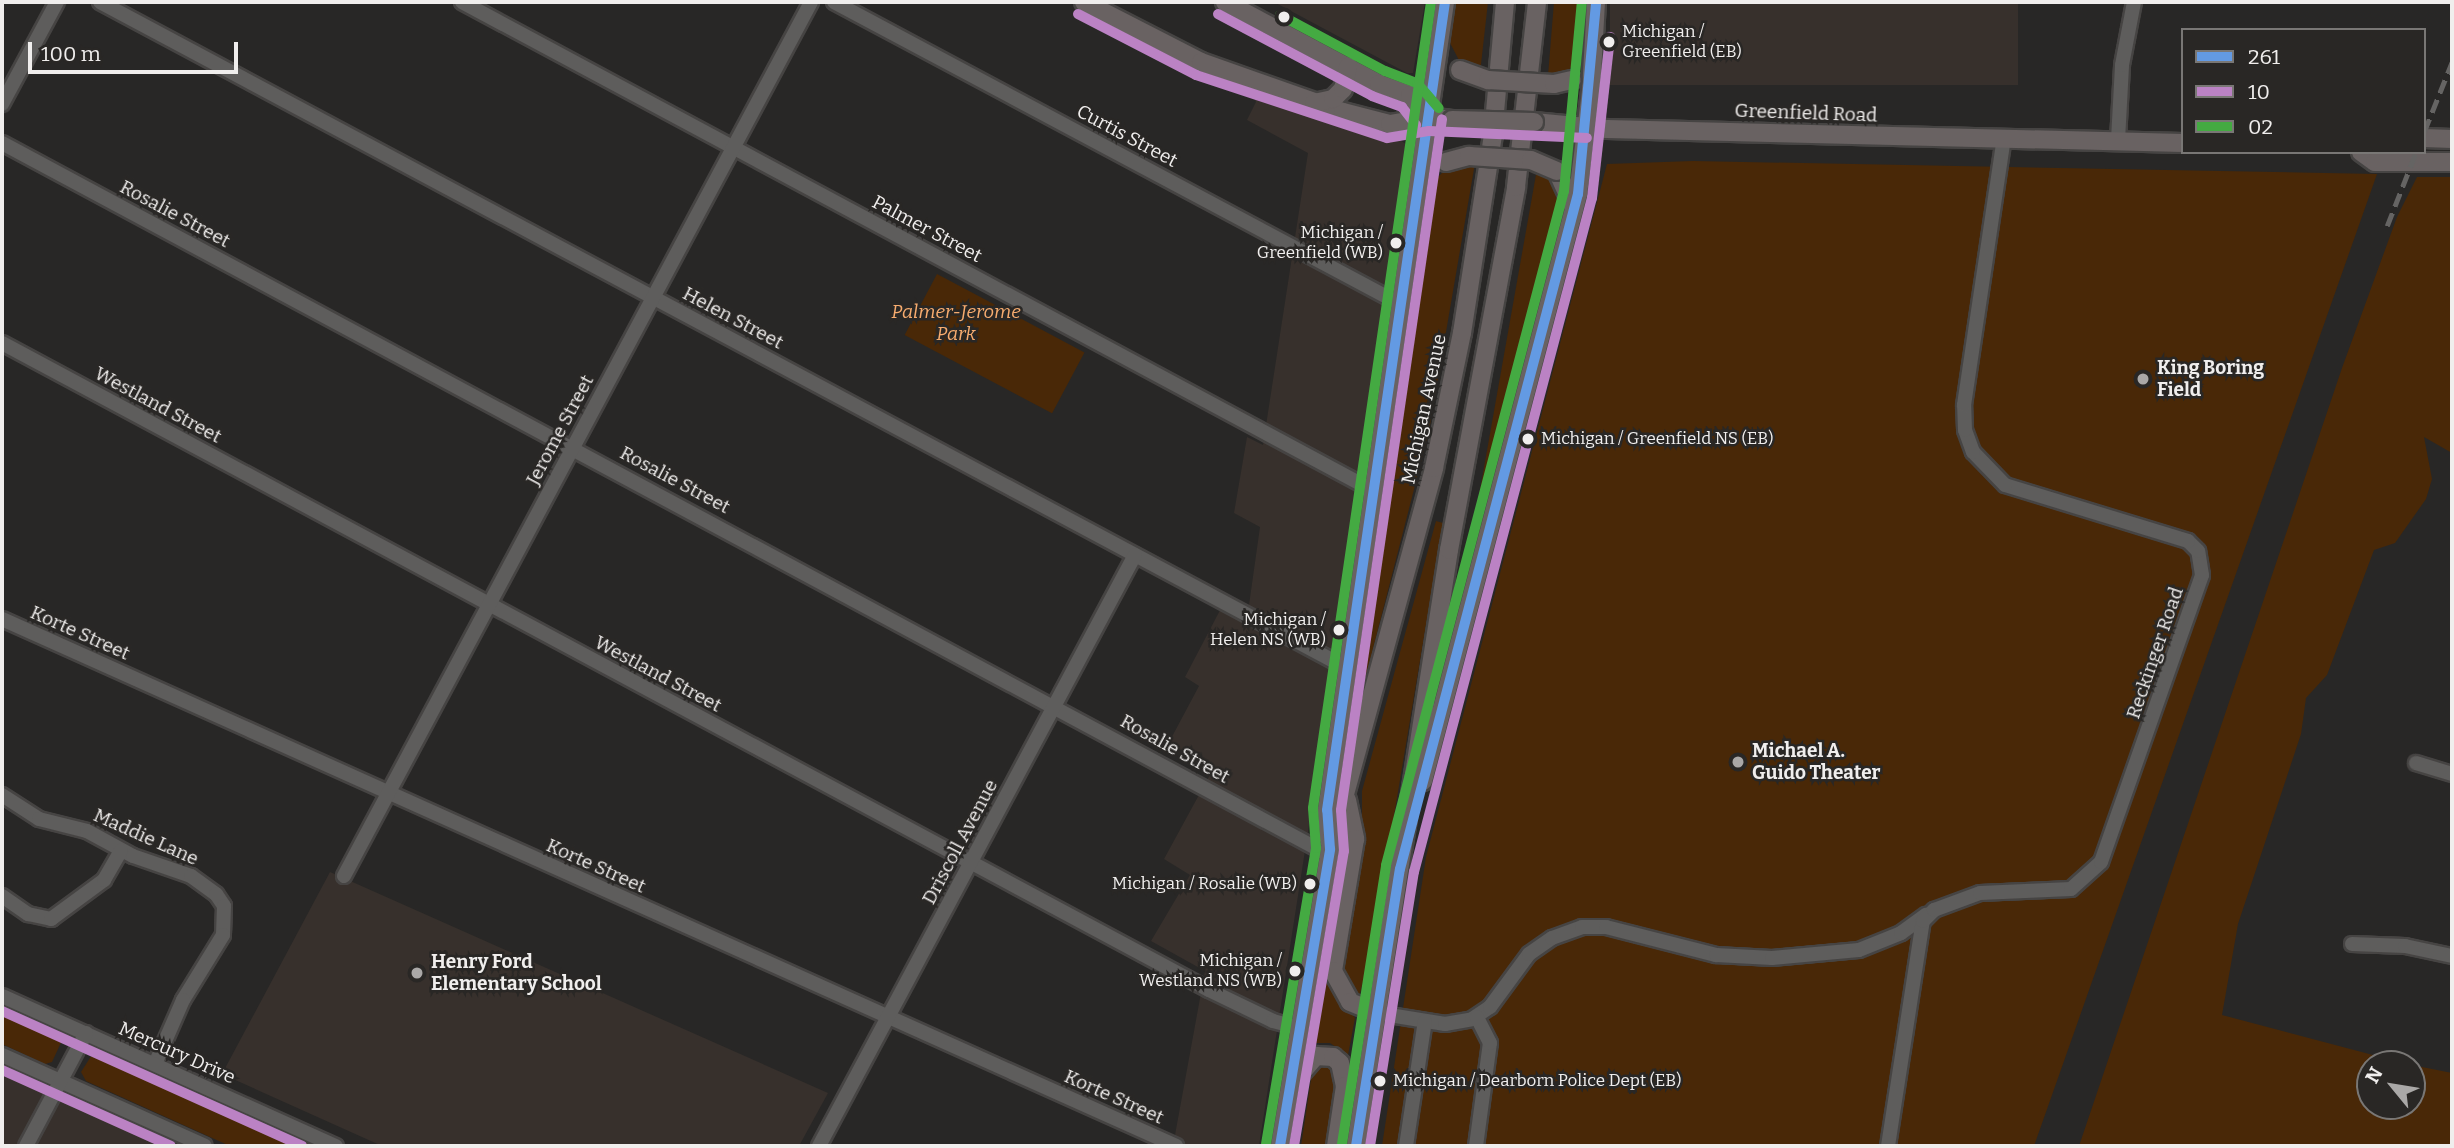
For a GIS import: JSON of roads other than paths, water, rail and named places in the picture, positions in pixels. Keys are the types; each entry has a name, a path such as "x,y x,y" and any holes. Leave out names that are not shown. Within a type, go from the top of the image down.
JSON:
{"main road":[{"name":"Greenfield Road","path":"1084,2 1201,62 1314,103 1390,124 1428,117 1588,124 1606,129 2181,143"},
{"path":"1225,2 1348,67 1410,95 1428,117"},
{"path":"1329,852 1327,810 1445,2"},
{"name":"Michigan Avenue","path":"1280,1146 1329,852 1347,800 1434,468 1462,333 1493,134 1505,2"},
{"path":"1356,1146 1450,550 1516,187 1537,2"},
{"path":"1400,869 1574,208 1588,124 1597,2"},
{"path":"1438,48 1460,70 1488,80 1554,84 1572,80 1593,69"},
{"path":"1314,103 1333,99 1343,89 1348,67"},
{"path":"2426,138 2452,139"},
{"path":"2364,154 2375,162 2452,162"},
{"path":"1419,178 1446,162 1469,156 1531,160 1557,171 1574,208"},
{"path":"1347,800 1355,839 1333,971 1350,1002 1377,1013"},
{"path":"1290,1089 1301,1069 1316,1056 1333,1057 1340,1063 1345,1086 1336,1146"}],"street":[{"path":"2,104 57,2"},
{"name":"Helen Street","path":"100,2 1347,668"},
{"name":"Palmer Street","path":"462,2 1374,491"},
{"name":"Jerome Street","path":"344,876 811,2"},
{"name":"Curtis Street","path":"834,2 1402,305"},
{"path":"2118,140 2123,65 2134,2"},
{"name":"Reckinger Road","path":"1475,1018 1490,1007 1528,954 1552,938 1582,928 1606,927 1716,956 1772,958 1859,950 1902,933 1927,914 1980,893 2071,889 2101,862 2202,575 2198,551 2188,541 2005,485 1973,452 1965,430 1964,405 2004,138"},
{"name":"Rosalie Street","path":"2,143 1329,852"},
{"name":"Westland Street","path":"2,343 1209,990 1273,1021 1300,1028"},
{"name":"Driscoll Avenue","path":"819,1146 1135,555"},
{"name":"Korte Street","path":"2,619 1176,1146"},
{"path":"2416,763 2452,774"},
{"name":"Maddie Lane","path":"2,794 39,818 87,831 121,850 203,884 224,906 226,920 216,948 177,1011 155,1064"},
{"path":"2,896 39,919 51,919 104,880 121,850"},
{"path":"1888,1146 1919,932 1927,914"},
{"path":"2352,944 2404,946 2452,956"},
{"name":"Mercury Drive","path":"2,996 336,1146"},
{"path":"1377,1013 1425,1021 1475,1018 1490,1043 1476,1146"},
{"path":"1406,1146 1425,1021"},
{"path":"26,1146 86,1033"},
{"path":"2,1055 205,1146"}],"railway":[{"path":"2426,127 2452,62"},
{"path":"2387,226 2415,154"}],"place":[{"name":"Michigan / Greenfield (EB)","path":"1609,42"},
{"name":"Michigan / Greenfield (WB)","path":"1396,243"},
{"name":"King Boring Field","path":"2143,379"},
{"name":"Michigan / Greenfield NS (EB)","path":"1528,439"},
{"name":"Michigan / Helen NS (WB)","path":"1339,630"},
{"name":"Michael A. Guido Theater","path":"1738,762"},
{"name":"Michigan / Rosalie (WB)","path":"1310,884"},
{"name":"Michigan / Westland NS (WB)","path":"1295,971"},
{"name":"Henry Ford Elementary School","path":"417,973"},
{"name":"Michigan / Dearborn Police Dept (EB)","path":"1380,1081"}],"park label":[{"name":"Palmer-Jerome Park","path":"956,323"}]}
